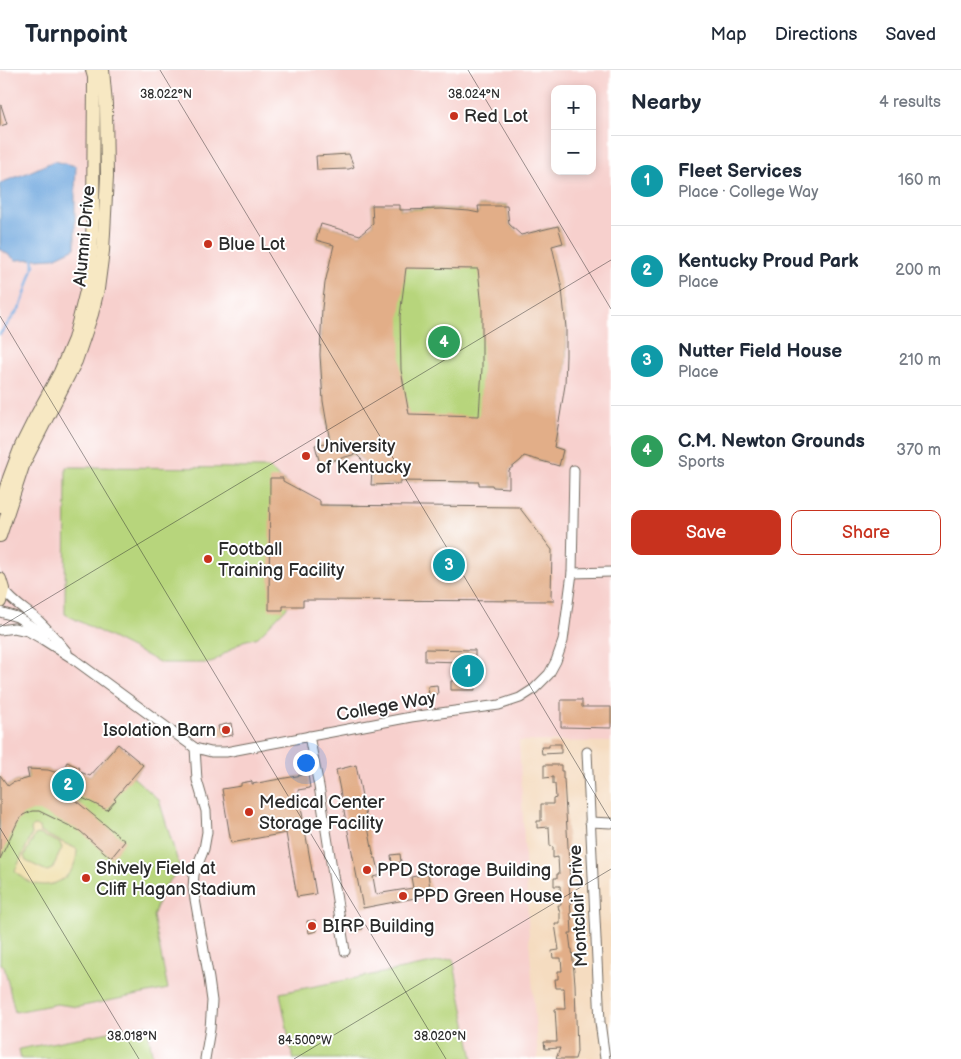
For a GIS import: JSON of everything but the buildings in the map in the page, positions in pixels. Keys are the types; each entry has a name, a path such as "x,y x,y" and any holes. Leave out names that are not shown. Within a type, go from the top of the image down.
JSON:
{"main road":[{"name":"Alumni Drive","path":"0,536 24,464 65,374 88,282 92,255 93,218 94,77 92,70"},
{"name":"Alumni Drive","path":"0,507 8,478 36,416 76,361 92,314 98,289 104,252 107,177 104,70"},
{"path":"0,602 2,596 1,584"}],"street":[{"name":"College Way","path":"0,630 14,628 28,631 72,658 195,748 211,752 226,752 411,717 499,705 526,695 544,680 561,649 572,573 574,470"},
{"path":"572,573 611,572"},
{"name":"College Way","path":"1,584 14,602 51,632 72,658"},
{"name":"College Way","path":"0,612 17,616 66,650"},
{"path":"309,736 319,786 345,951"},
{"path":"195,748 198,780 206,811 207,832 204,849 194,874 193,888 212,1001 205,1059"},
{"name":"Montclair Drive","path":"587,752 600,1022 605,1059"},
{"path":"590,822 611,823"}],"shaded area":[{"name":"University of Kentucky","path":"0,70 611,70 611,742 519,741 529,939 538,1059 0,1059"}],"green space":[{"path":"372,205 400,205 401,210 440,208 479,213 478,206 507,205 509,224 521,235 558,226 563,243 535,250 537,254 553,251 565,318 565,373 554,447 563,450 559,466 524,456 509,470 509,488 493,487 492,485 479,482 401,481 400,484 371,485 372,470 356,454 320,464 315,445 330,442 321,371 321,325 332,254 345,255 346,249 316,240 321,224 360,235 373,224"},
{"name":"Football Training Facility","path":"66,467 269,468 311,505 356,505 294,600 258,637 243,641 211,663 161,663 65,614"},
{"name":"Shively Field at Cliff Hagan Stadium","path":"118,744 143,765 133,777 159,800 180,869 164,887 153,916 168,989 78,1007 57,1004 15,1012 4,966 0,963 0,779 8,786 28,778 27,769 48,770 61,774 67,762 90,776"},
{"path":"453,959 473,1059 293,1059 280,993"},
{"path":"147,1025 153,1059 21,1059 19,1049"}],"sand":[{"path":"34,826 39,827 40,832 77,849 71,871 63,879 45,885 34,884 24,879 15,871 32,834 31,829","holes":["39,834 60,843 62,848 52,869 47,871 26,861 24,856 35,835"]}],"water":[{"path":"54,161 76,166 75,248 54,258 16,260 0,249 0,183"}],"waterway":[{"path":"0,334 21,306 34,265 33,257"}],"place":[{"name":"Red Lot","path":"454,116"},
{"name":"Blue Lot","path":"208,244"},
{"name":"C.M. Newton Grounds","path":"444,342"},
{"name":"University of Kentucky","path":"306,456"},
{"name":"Football Training Facility","path":"208,559"},
{"name":"Nutter Field House","path":"449,565"},
{"name":"Fleet Services","path":"468,671"},
{"name":"Isolation Barn","path":"226,730"},
{"name":"Kentucky Proud Park","path":"68,785"},
{"name":"Medical Center Storage Facility","path":"249,812"},
{"name":"PPD Storage Building","path":"367,870"},
{"name":"Shively Field at Cliff Hagan Stadium","path":"86,878"},
{"name":"PPD Green House","path":"403,896"},
{"name":"BIRP Building","path":"312,926"}]}
